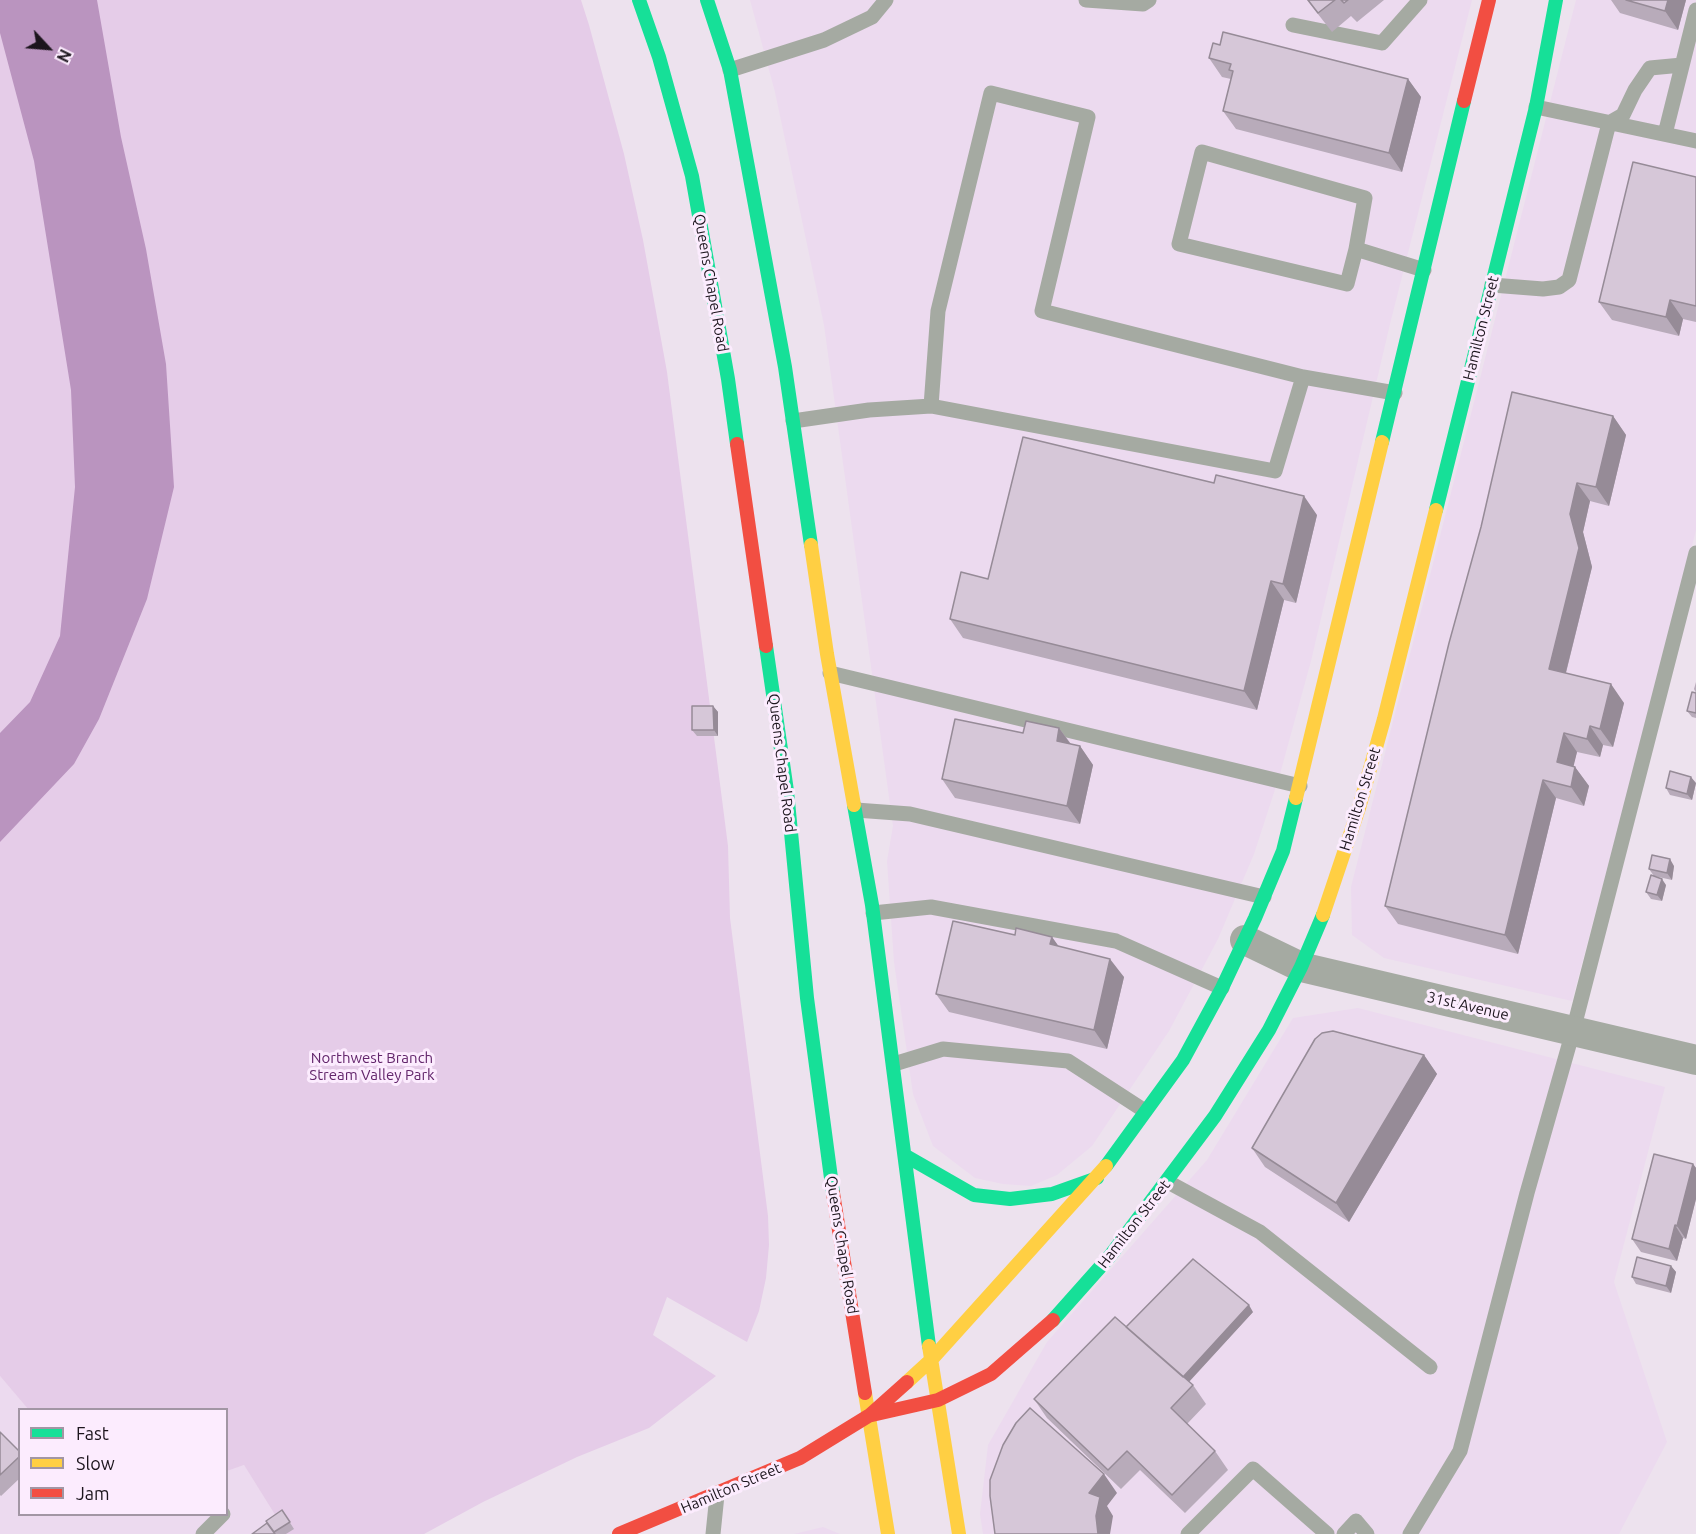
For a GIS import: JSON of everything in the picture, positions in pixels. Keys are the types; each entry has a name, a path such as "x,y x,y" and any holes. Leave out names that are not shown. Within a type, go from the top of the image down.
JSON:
{"main road":[{"name":"Queens Chapel Road","path":"639,0 659,57 692,176 728,379 787,791 807,998 834,1197 888,1534"},
{"path":"707,0 730,70 785,367 830,673 873,913 931,1360 960,1534"},
{"name":"Hamilton Street","path":"870,1415 938,1400 991,1374 1056,1317 1110,1256 1168,1182 1215,1116 1269,1030 1301,967 1329,900 1359,808 1407,628 1536,107 1556,0"},
{"name":"Hamilton Street","path":"619,1534 717,1495 800,1458 870,1415 931,1360 1097,1178 1183,1059 1245,940 1283,851 1395,393 1485,1"},
{"path":"906,1156 974,1195 1010,1199 1052,1194 1097,1178"}],"street":[{"name":"31st Avenue","path":"1245,940 1301,967 1696,1060"}],"lane":[{"path":"730,70 824,40 872,17 886,0"},
{"path":"1086,0 1143,4 1149,0"},
{"path":"1293,25 1382,43 1420,0"},
{"path":"1665,134 1696,10"},
{"path":"1492,285 1543,289 1559,287 1569,280 1609,123 1623,115 1635,90 1650,68 1682,65"},
{"path":"931,406 938,311 991,93 1088,117 1042,311 1303,377 1395,393"},
{"path":"1536,107 1696,141"},
{"path":"1202,152 1365,198 1356,249 1347,284 1179,244 1202,152"},
{"path":"1356,249 1424,270"},
{"path":"793,421 869,410 931,406 1275,471 1303,377"},
{"path":"1410,1534 1460,1451 1529,1183 1573,1031 1696,553"},
{"path":"830,673 1299,786"},
{"path":"856,810 910,814 1264,897"},
{"path":"873,913 931,907 1116,941 1221,988"},
{"path":"894,1064 944,1049 1068,1061 1145,1111"},
{"path":"1168,1182 1260,1232 1430,1366"},
{"path":"1188,1534 1253,1469 1327,1534"},
{"path":"713,1534 717,1495"},
{"path":"203,1534 222,1516"},
{"path":"1344,1534 1356,1521 1367,1534"}],"shaded area":[{"path":"0,0 97,0 121,137 146,249 166,364 174,487 147,599 99,719 74,764 0,842 0,733 30,702 60,636 75,487 71,390 34,161 0,33"},
{"path":"750,0 1472,0 1390,324 1311,661 1280,774 1254,854 1218,939 1169,1031 1092,1146 1057,1175 1031,1186 1003,1184 975,1178 933,1146 913,1094 894,962 887,861 893,826 824,325 775,92"},
{"path":"1576,0 1696,0 1696,530 1572,1001 1384,958 1352,935 1351,887"},
{"path":"1358,1008 1665,1087 1614,1282 1667,1442 1619,1534 983,1534 980,1514 988,1445 1047,1342 1207,1160 1293,1018"},
{"path":"0,1376 27,1408 18,1408 18,1516 228,1516 228,1471 244,1465 287,1534 0,1534"},
{"path":"823,1527 840,1534 794,1534"}],"green space":[{"name":"Northwest Branch Stream Valley Park","path":"0,0 581,0 624,154 643,240 667,372 728,846 730,918 768,1216 769,1245 766,1278 759,1311 747,1342 667,1297 653,1335 716,1376 649,1428 577,1457 483,1502 424,1534 287,1534 244,1465 228,1471 228,1408 27,1408 0,1376"}],"building":[{"path":"1308,0 1335,0 1318,13"},
{"path":"1626,0 1668,0 1665,11"},
{"path":"1223,32 1408,79 1389,153 1223,111 1233,71 1229,70 1231,64 1209,58 1213,43 1220,45"},
{"path":"1633,162 1696,177 1696,306 1670,300 1666,317 1599,302"},
{"path":"1512,392 1613,416 1596,487 1577,483 1570,514 1579,548 1549,669 1611,684 1600,729 1590,726 1587,739 1564,733 1557,762 1575,767 1571,787 1543,780 1505,935 1385,906 1449,643 1481,527"},
{"path":"1023,437 1214,483 1216,475 1304,496 1283,584 1271,581 1244,691 950,619 961,572 988,579"},
{"path":"1692,692 1696,693 1696,713 1687,711"},
{"path":"692,706 713,706 714,730 692,730"},
{"path":"955,719 1023,733 1026,721 1059,728 1057,741 1080,746 1067,806 942,779"},
{"path":"1670,771 1691,777 1687,794 1666,788"},
{"path":"1652,855 1670,859 1667,873 1649,869"},
{"path":"1651,875 1662,879 1657,895 1646,892"},
{"path":"953,921 1015,935 1016,928 1052,937 1050,944 1110,959 1094,1030 936,994"},
{"path":"1333,1031 1424,1055 1336,1203 1252,1148 1315,1039 1322,1033"},
{"path":"1654,1154 1693,1164 1669,1249 1632,1239"},
{"path":"1637,1257 1671,1266 1666,1286 1632,1277"},
{"path":"1193,1259 1249,1305 1183,1377 1126,1327"},
{"path":"1115,1317 1193,1385 1171,1408 1215,1451 1172,1495 1127,1451 1108,1470 1034,1399"},
{"path":"1030,1408 1104,1474 1089,1493 1100,1497 1096,1516 1098,1534 995,1534 990,1480 1003,1445 1016,1423"},
{"path":"0,1432 18,1450 18,1458 0,1475"},
{"path":"282,1510 290,1522 274,1532 266,1521"},
{"path":"267,1523 275,1534 252,1534"}],"traffic: fast":[{"path":"639,0 659,57 692,176 728,379 737,444"},
{"path":"707,0 730,70 785,367 811,545"},
{"path":"1436,510 1536,107 1556,0"},
{"path":"1382,442 1464,101"},
{"path":"766,646 787,791 807,998 833,1193"},
{"path":"1106,1166 1183,1060 1222,988 1283,851 1296,798"},
{"path":"854,805 872,905 929,1346"},
{"path":"1053,1320 1110,1256 1215,1116 1269,1030 1301,967 1323,915"},
{"path":"906,1156 974,1195 1010,1199 1052,1194 1097,1178"}],"traffic: slow":[{"path":"1296,798 1382,442"},
{"path":"1323,915 1359,808 1384,719 1436,510"},
{"path":"811,545 827,654 854,805"},
{"path":"907,1382 931,1360 1106,1166"},
{"path":"929,1346 959,1534"},
{"path":"865,1393 888,1534"}],"traffic: jam":[{"path":"1464,101 1489,0"},
{"path":"737,444 766,646"},
{"path":"833,1193 865,1393"},
{"path":"872,1415 938,1400 991,1374 1053,1320"},
{"path":"619,1534 800,1458 870,1415 907,1382"}]}
